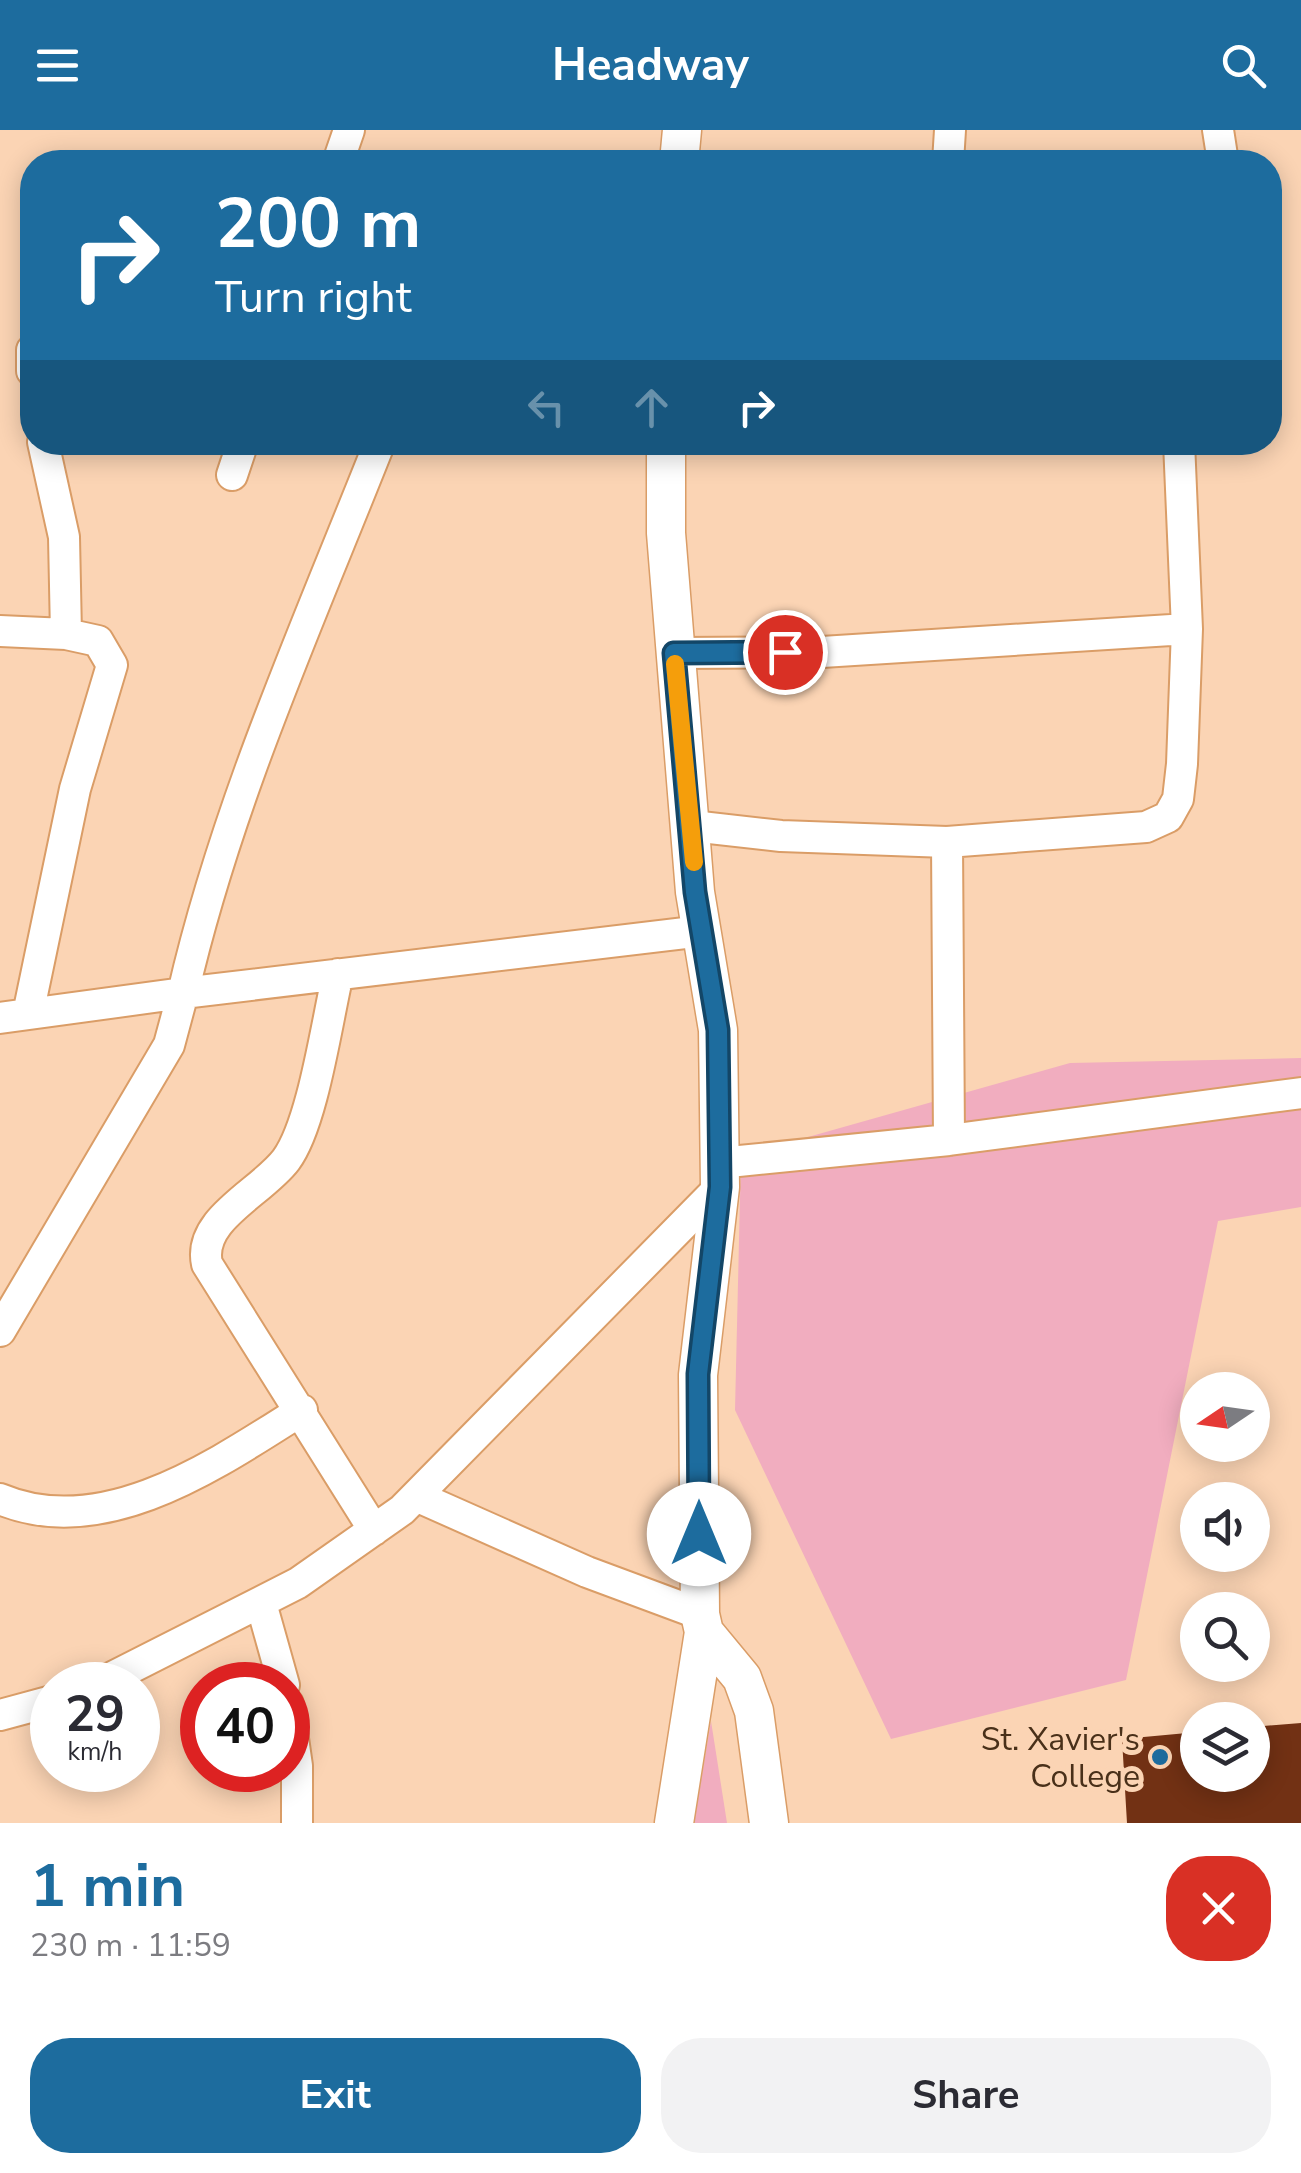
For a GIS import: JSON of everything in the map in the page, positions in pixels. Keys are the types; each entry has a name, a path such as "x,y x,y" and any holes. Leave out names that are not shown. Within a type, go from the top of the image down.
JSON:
{"street":[{"path":"47,455 64,537 66,634"},
{"path":"232,475 238,455"},
{"path":"0,1331 169,1045 205,897 245,777 375,455"},
{"path":"666,455 666,533 674,653 702,930 718,1030 719,1175 698,1374 702,1623 674,1823"},
{"path":"692,826 781,836 948,842 1146,826 1168,817 1178,799 1182,764 1187,630 1179,455"},
{"path":"674,653 822,652 1187,630"},
{"path":"0,631 66,634 98,641 108,653 111,680 75,789 14,1016 702,930"},
{"path":"948,842 949,1140"},
{"path":"338,974 304,1121 290,1155 266,1185 210,1230 203,1246 207,1264 374,1530"},
{"path":"143,1662 298,1583 416,1496 719,1175 1301,1093"},
{"path":"0,1499 35,1510 68,1510 104,1506 169,1487 208,1469 302,1410"},
{"path":"416,1496 702,1623 742,1678 754,1710 762,1747 768,1823"},
{"path":"261,1603 278,1662"},
{"path":"0,1716 30,1707"},
{"path":"297,1823 298,1792"}],"shaded area":[{"path":"1301,1058 1301,1207 1218,1221 1188,1372 1180,1372 1180,1411 1126,1680 891,1739 735,1410 741,1156 1070,1063"},
{"path":"711,1721 727,1823 694,1823"}],"building":[{"name":"St. Xavier's College","path":"1301,1723 1301,1823 1127,1823 1122,1739 1180,1734 1180,1792 1270,1792 1270,1726"}],"slow traffic":[{"path":"675,664 694,862"}],"place":[{"name":"St. Xavier's College","path":"1160,1757"}],"route":[{"path":"699,1534 698,1374 720,1187 718,1030 695,892 674,653 785,652"}]}
